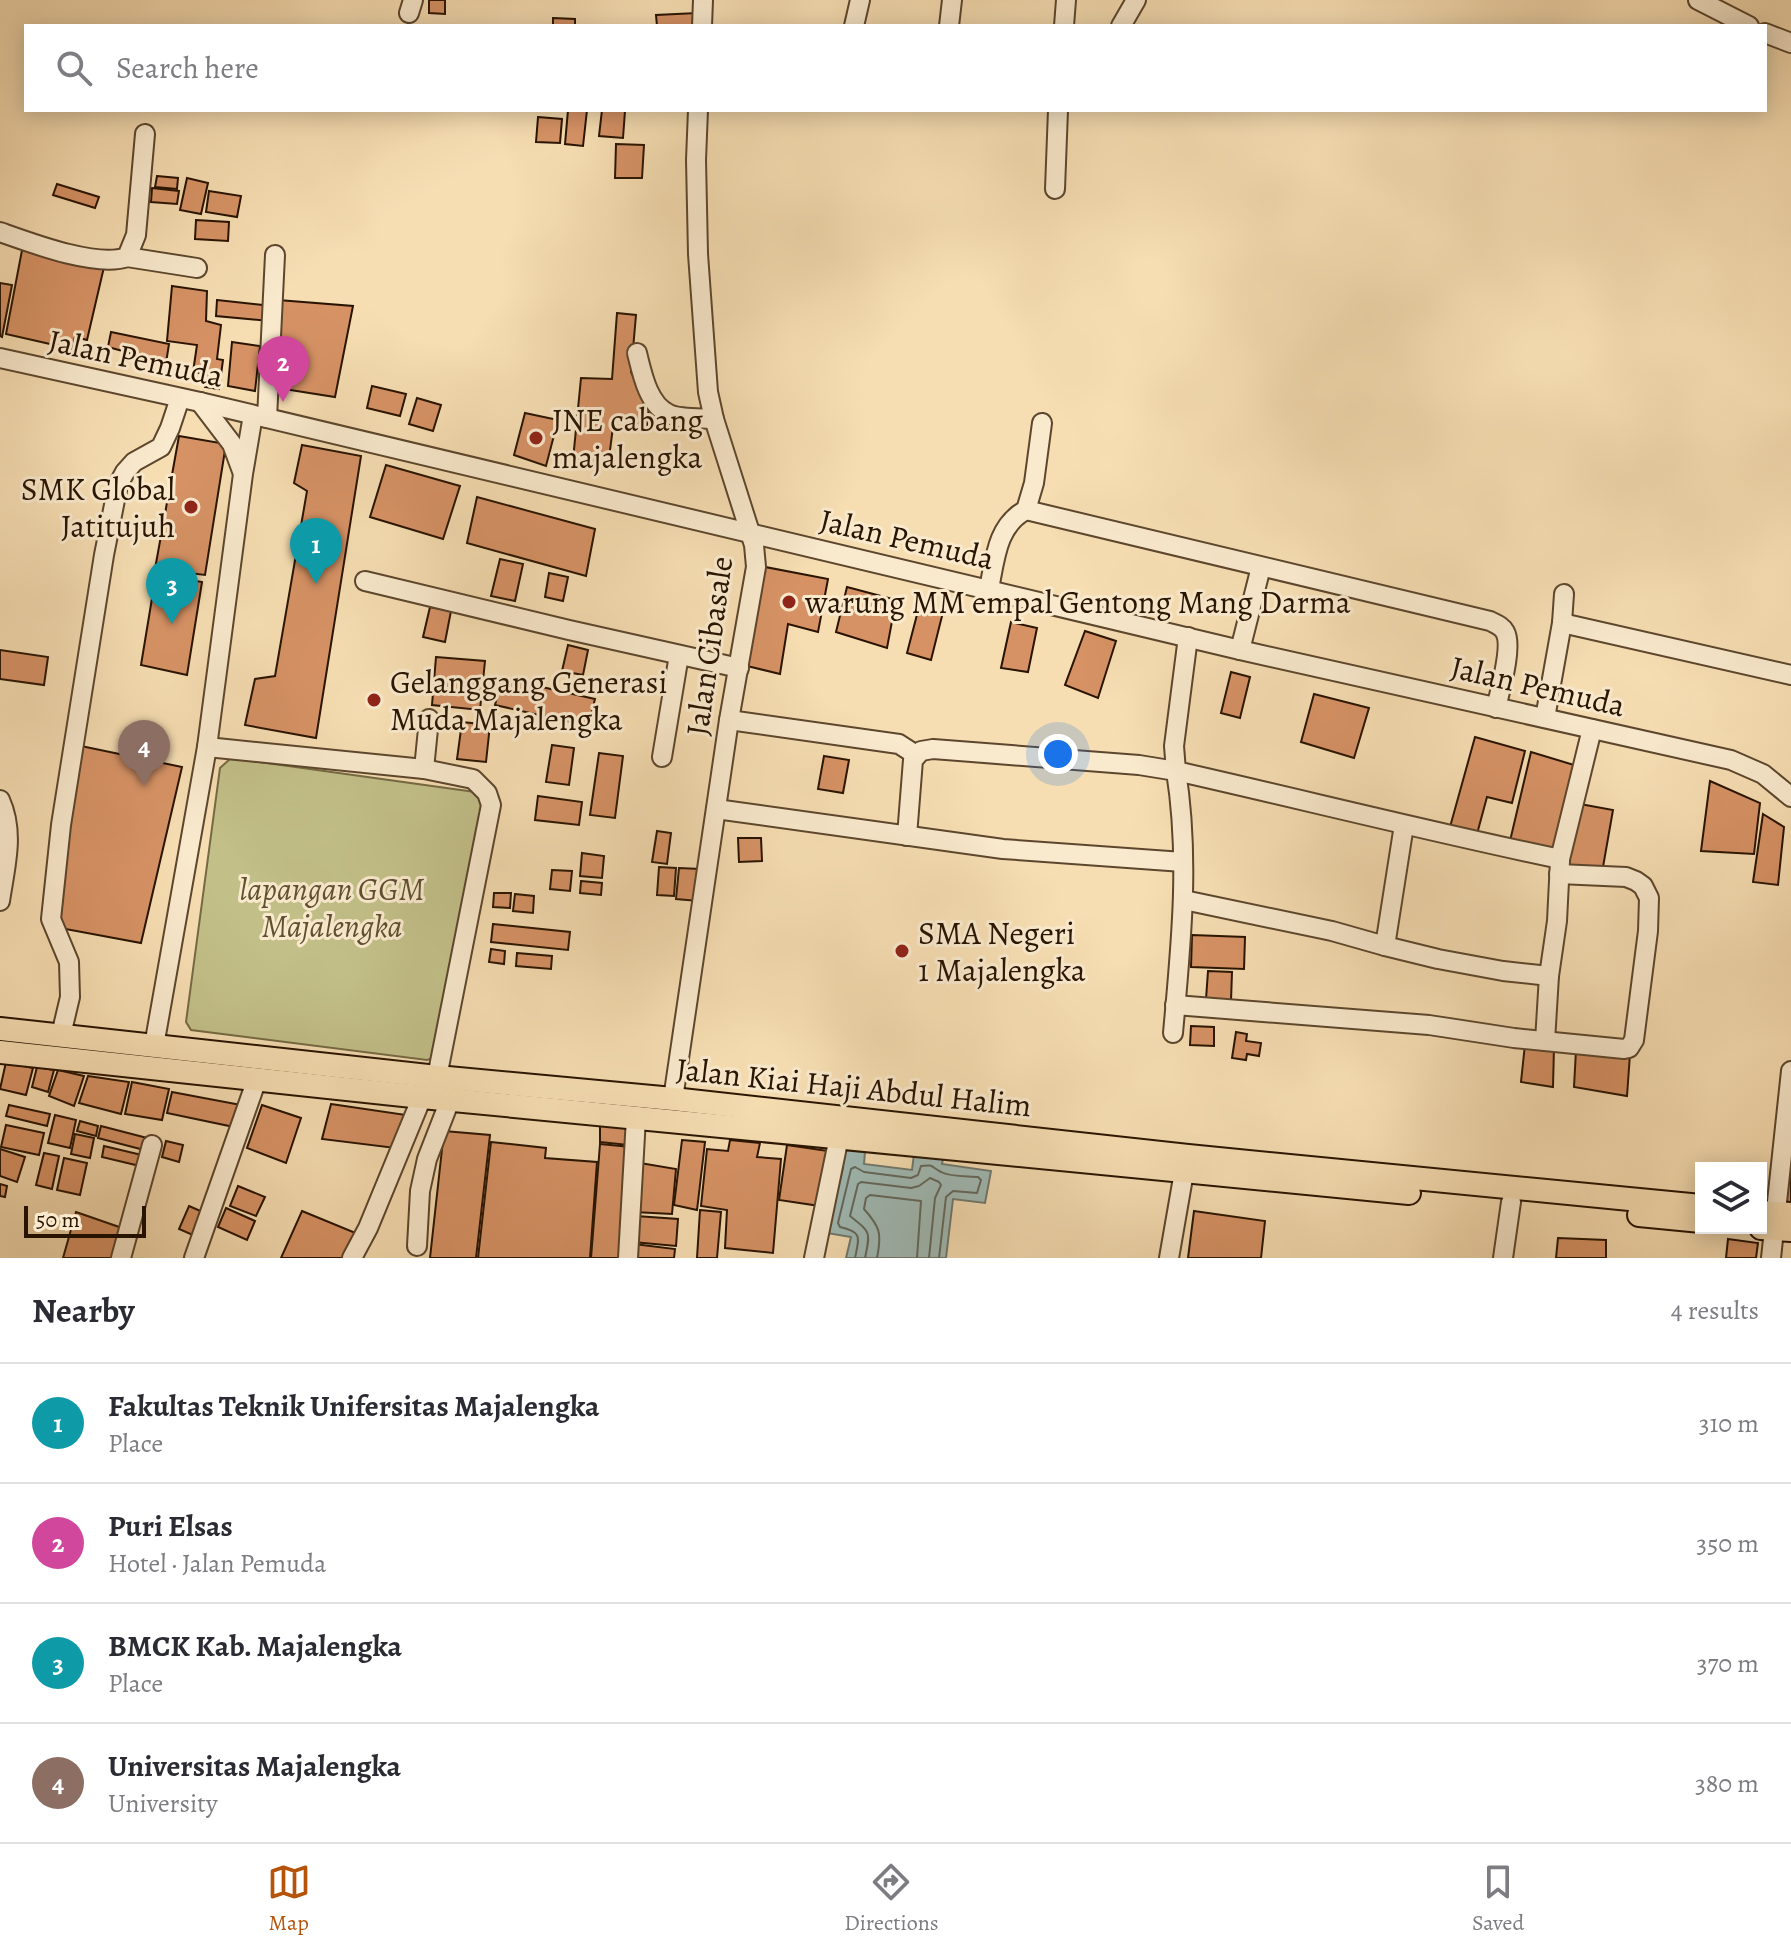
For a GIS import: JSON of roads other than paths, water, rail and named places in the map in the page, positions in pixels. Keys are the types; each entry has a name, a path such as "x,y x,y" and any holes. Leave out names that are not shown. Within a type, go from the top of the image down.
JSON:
{"main road":[{"name":"Jalan Kiai Haji Abdul Halim","path":"0,1029 1188,1156 1695,1205"},
{"name":"Jalan Kiai Haji Abdul Halim","path":"0,1052 450,1100 1695,1220"}],"street":[{"path":"702,24 703,0"},
{"path":"854,24 860,0"},
{"path":"949,24 952,0"},
{"path":"1064,24 1066,0"},
{"path":"1122,24 1136,0"},
{"path":"1698,0 1745,24"},
{"path":"1767,34 1791,43"},
{"name":"Jalan Cibasale","path":"673,1099 729,720 756,567 754,545 708,392 698,254 698,112"},
{"path":"1055,189 1058,112"},
{"path":"127,257 136,235 145,134"},
{"path":"0,232 96,260 127,257 197,268"},
{"path":"154,1046 207,747 243,474 260,416 275,255"},
{"path":"637,353 655,404 670,415 714,419"},
{"name":"Jalan Pemuda","path":"0,358 260,416 1240,650 1731,760 1763,774 1791,797"},
{"path":"61,1035 70,997 69,962 51,919 61,825 107,541 118,485 134,462 161,447 180,398"},
{"path":"200,402 232,444 243,474"},
{"path":"1026,510 1034,483 1042,423"},
{"path":"989,589 999,542 1005,527 1016,515 1026,510 1108,528 1490,621 1502,627 1507,635 1496,708"},
{"path":"1240,650 1261,567"},
{"path":"365,581 739,668"},
{"path":"1545,718 1562,623 1564,594"},
{"path":"1562,623 1791,675"},
{"path":"1173,1033 1184,900 1184,834 1174,746 1188,637"},
{"path":"662,757 679,655"},
{"path":"424,769 429,719"},
{"path":"729,720 899,744 916,755"},
{"path":"1545,1041 1560,866 1592,729"},
{"path":"207,747 424,769 473,779 487,793 491,805 437,1077"},
{"path":"907,836 913,760 921,751 933,749 1139,765 1404,825 1560,866 1626,877 1643,886 1649,898 1650,915 1634,1040 1624,1049 1429,1025 1175,1005"},
{"path":"0,800 6,814 9,836 0,901"},
{"path":"716,809 1003,849 1183,862"},
{"path":"1385,946 1404,825"},
{"path":"1184,900 1332,931 1438,959 1549,976"},
{"path":"1771,1258 1791,1071"},
{"path":"194,1258 257,1079"},
{"path":"352,1257 368,1228 422,1097"},
{"path":"417,1246 420,1191 427,1159 450,1100"},
{"path":"628,1258 636,1118"},
{"path":"814,1258 839,1137"},
{"path":"121,1258 152,1145"},
{"path":"1169,1258 1184,1172"},
{"path":"1503,1258 1511,1202"}],"water":[{"path":"840,1148 865,1152 864,1164 912,1170 914,1154 943,1159 942,1164 991,1171 985,1203 953,1199 946,1258 846,1258 851,1237 827,1233 843,1168 836,1167"}],"place":[{"name":"Puri Elsas","path":"283,402"},
{"name":"JNE cabang majalengka","path":"536,438"},
{"name":"SMK Global Jatitujuh","path":"191,507"},
{"name":"Fakultas Teknik Unifersitas Majalengka","path":"316,584"},
{"name":"warung MM empal Gentong Mang Darma","path":"789,602"},
{"name":"BMCK Kab. Majalengka","path":"172,624"},
{"name":"Gelanggang Generasi Muda Majalengka","path":"374,700"},
{"name":"Universitas Majalengka","path":"144,786"},
{"name":"SMA Negeri 1 Majalengka","path":"902,951"}],"park label":[{"name":"lapangan GGM Majalengka","path":"332,908"}]}
